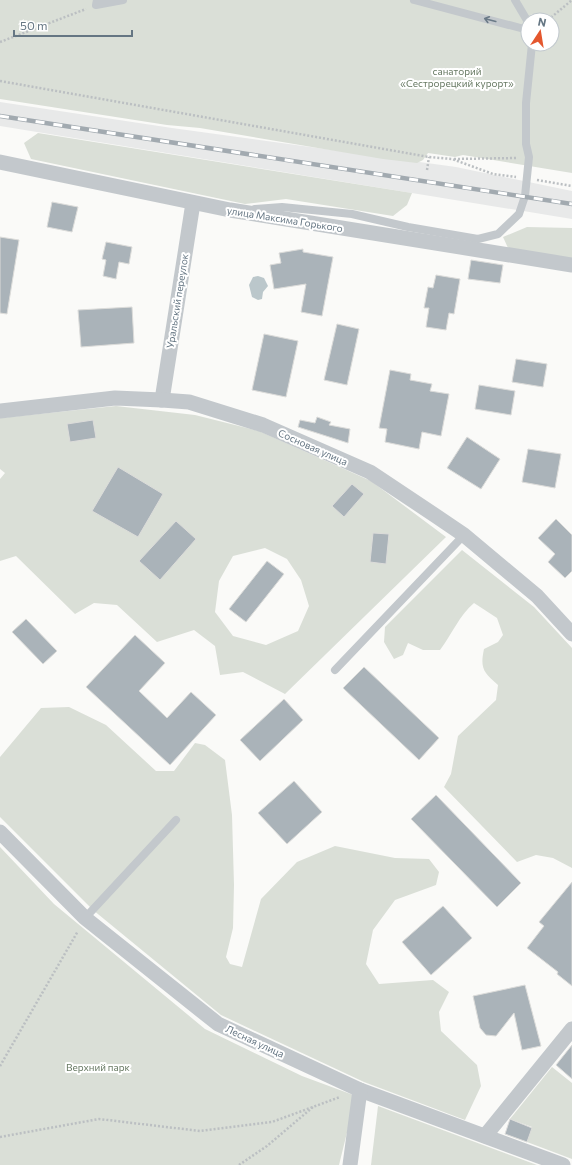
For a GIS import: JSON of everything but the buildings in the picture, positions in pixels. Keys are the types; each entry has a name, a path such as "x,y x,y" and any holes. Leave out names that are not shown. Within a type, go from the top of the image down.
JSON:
{"street":[{"name":"улица Максима Горького","path":"0,162 230,210 572,265"},
{"name":"Уральский переулок","path":"162,400 193,203"},
{"name":"Сосновая улица","path":"0,411 116,398 162,400 189,402 263,425 370,472 464,536 537,596 572,634"},
{"name":"Лесная улица","path":"0,832 85,918 218,1024 360,1090 563,1165"},
{"path":"485,1136 572,1029"},
{"path":"350,1165 360,1090"}],"lane":[{"path":"96,3 123,0"},
{"path":"414,0 520,28"},
{"path":"515,0 522,12"},
{"path":"230,210 282,207 352,214 408,227 478,239 498,234 519,214 528,178 529,157 526,144 526,103 531,52"},
{"path":"335,670 464,536"},
{"path":"85,918 176,820"}],"path":[{"path":"558,12 572,0"},
{"path":"0,42 96,3"},
{"path":"0,81 429,157 452,159 529,157"},
{"path":"427,170 429,157"},
{"path":"452,159 493,174 528,178 572,186"},
{"path":"0,1066 85,918"},
{"path":"0,1137 99,1119 200,1131 272,1122 360,1090"},
{"path":"239,1165 267,1146 313,1107"}],"shaded area":[{"path":"0,102 172,128 456,167 572,191 572,219 0,126"},
{"path":"258,276 264,278 268,286 263,292 262,299 258,300 252,297 249,285 253,277"}],"green space":[{"name":"санаторий «Сестрорецкий курорт»","path":"0,0 572,0 572,173 463,155 455,157 428,153 423,160 417,163 383,159 200,128 167,125 0,99"},
{"path":"38,133 412,193 407,205 393,216 286,199 245,204 31,159 24,143"},
{"path":"527,227 572,228 572,259 508,248 503,237"},
{"path":"116,406 195,415 259,431 371,481 446,537 285,694 243,672 220,675 215,646 194,630 157,642 117,605 94,603 75,614 16,556 0,561 0,479 5,473 0,469 0,418","holes":["265,548 287,559 301,580 309,606 298,631 266,645 233,636 215,612 219,581 233,556"]},
{"path":"462,550 534,607 572,648 572,868 553,858 536,855 517,862 444,787 451,774 458,736 496,700 498,685 486,673 482,661 484,649 498,642 503,635 497,618 474,603 460,619 440,650 423,650 408,643 403,655 394,659 384,642 385,627"},
{"path":"69,707 106,725 156,771 174,771 195,743 205,745 225,760 232,815 234,885 233,928 226,957 230,964 242,967 261,899 297,862 335,846 395,858 429,859 439,872 436,885 395,900 373,930 366,964 379,984 433,980 449,992 439,1012 441,1031 477,1065 481,1086 465,1120 364,1082 221,1015 93,910 0,817 0,757 41,708"},
{"name":"Верхний парк","path":"0,847 54,904 205,1029 302,1076 356,1096 339,1165 0,1165"},
{"path":"552,1067 572,1083 572,1159 527,1142 532,1127 510,1119"},
{"path":"378,1106 537,1165 371,1165"}],"railway":[{"path":"0,116 572,204"}]}
